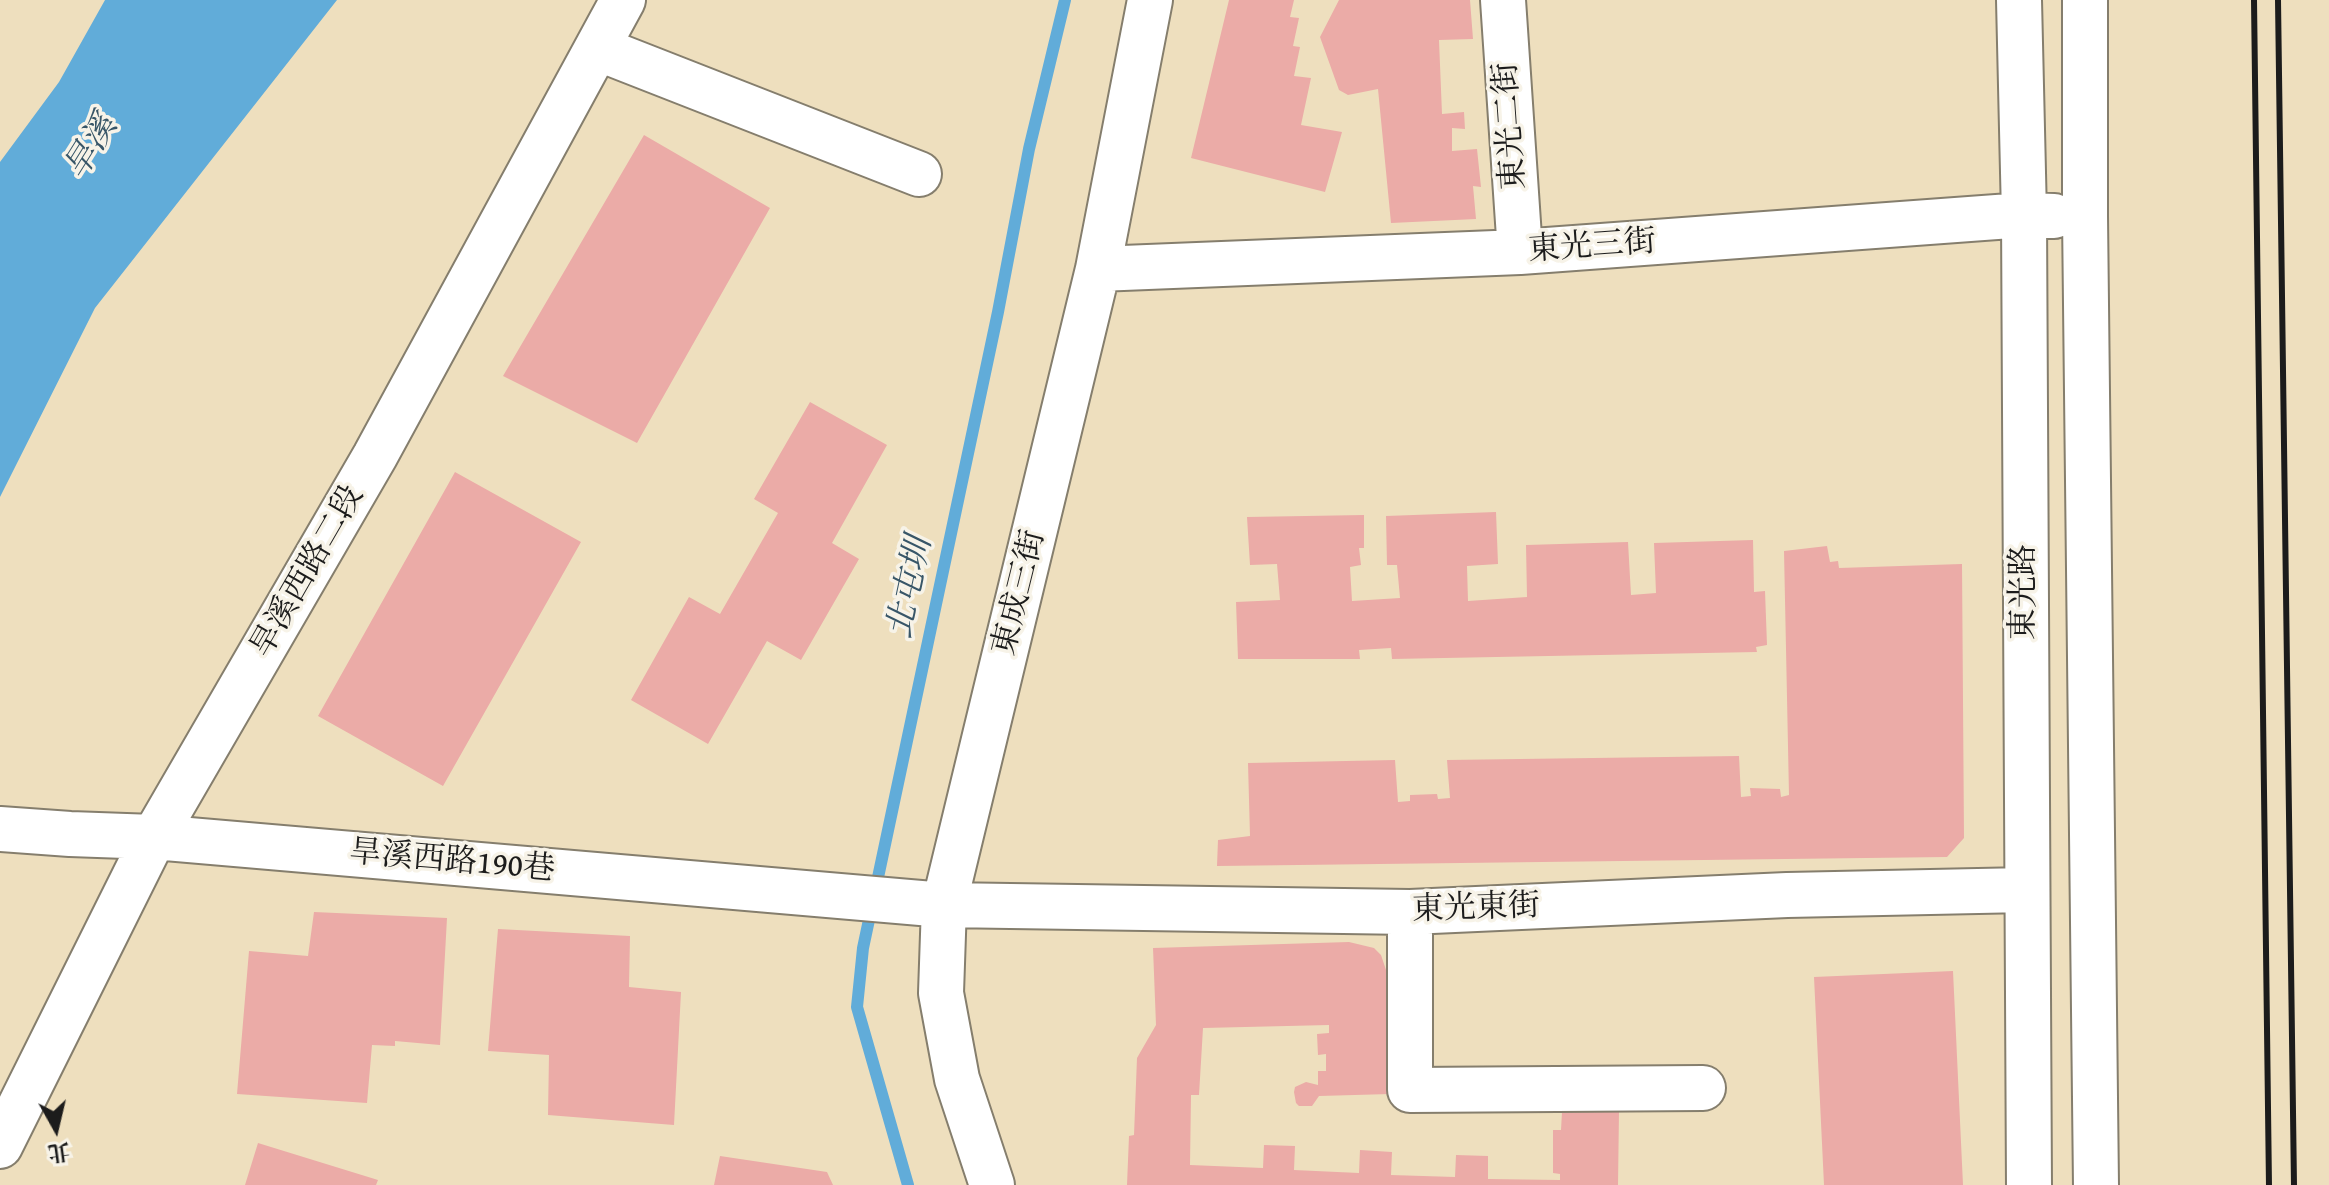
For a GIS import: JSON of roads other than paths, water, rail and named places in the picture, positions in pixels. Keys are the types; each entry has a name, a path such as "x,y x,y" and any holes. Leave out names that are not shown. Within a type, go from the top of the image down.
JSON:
{"street":[{"name":"旱溪西路二段","path":"0,1146 154,837 375,456 623,0"},
{"name":"東成三街","path":"992,1185 957,1079 941,993 935,904 1098,269 1150,0"},
{"name":"東光二街","path":"1503,0 1520,252"},
{"name":"東光路","path":"2019,0 2024,215 2029,1185"},
{"name":"東光路","path":"2085,0 2096,1185"},
{"path":"597,48 919,174"},
{"name":"東光三街","path":"1098,269 1520,252 2024,215 2085,216"},
{"name":"旱溪西路190巷","path":"0,829 154,837 935,904"},
{"name":"東光東街","path":"935,904 1410,912 1787,895 2026,890"},
{"path":"1410,912 1410,1090 1703,1088"}],"water":[{"name":"旱溪","path":"105,0 337,0 95,308 0,497 0,162 59,82"}],"waterway":[{"name":"北屯圳","path":"908,1185 857,1007 863,948 998,312 1029,149 1065,0"}],"railway":[{"path":"2254,0 2269,1185"},
{"path":"2278,0 2294,1185"}]}
